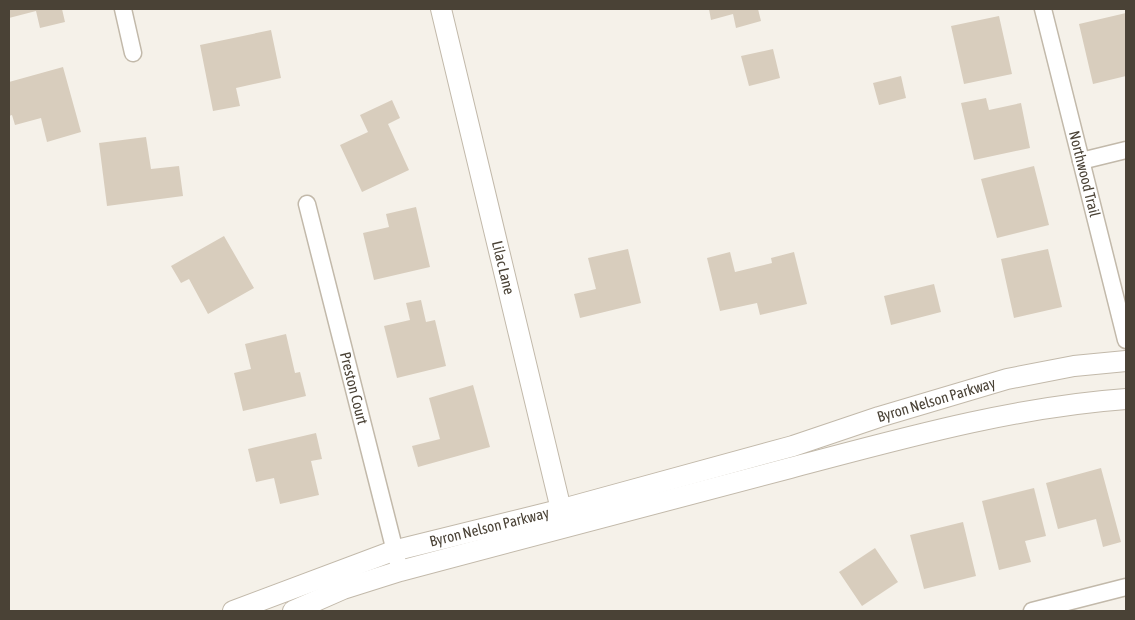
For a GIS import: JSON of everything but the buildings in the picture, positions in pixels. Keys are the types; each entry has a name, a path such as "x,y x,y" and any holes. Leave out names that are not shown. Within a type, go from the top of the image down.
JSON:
{"street":[{"path":"123,9 133,53"},
{"name":"Lilac Lane","path":"440,9 562,519"},
{"name":"Northwood Trail","path":"1043,9 1126,340"},
{"path":"1081,161 1126,150"},
{"name":"Preston Court","path":"307,204 393,551 400,571"},
{"name":"Byron Nelson Parkway","path":"293,611 343,589 750,458 1007,379 1074,366 1126,361"},
{"name":"Byron Nelson Parkway","path":"233,611 393,551 562,519 755,478 862,450 1035,410 1126,399"},
{"path":"750,458 755,478"},
{"path":"1032,611 1126,587"}]}
